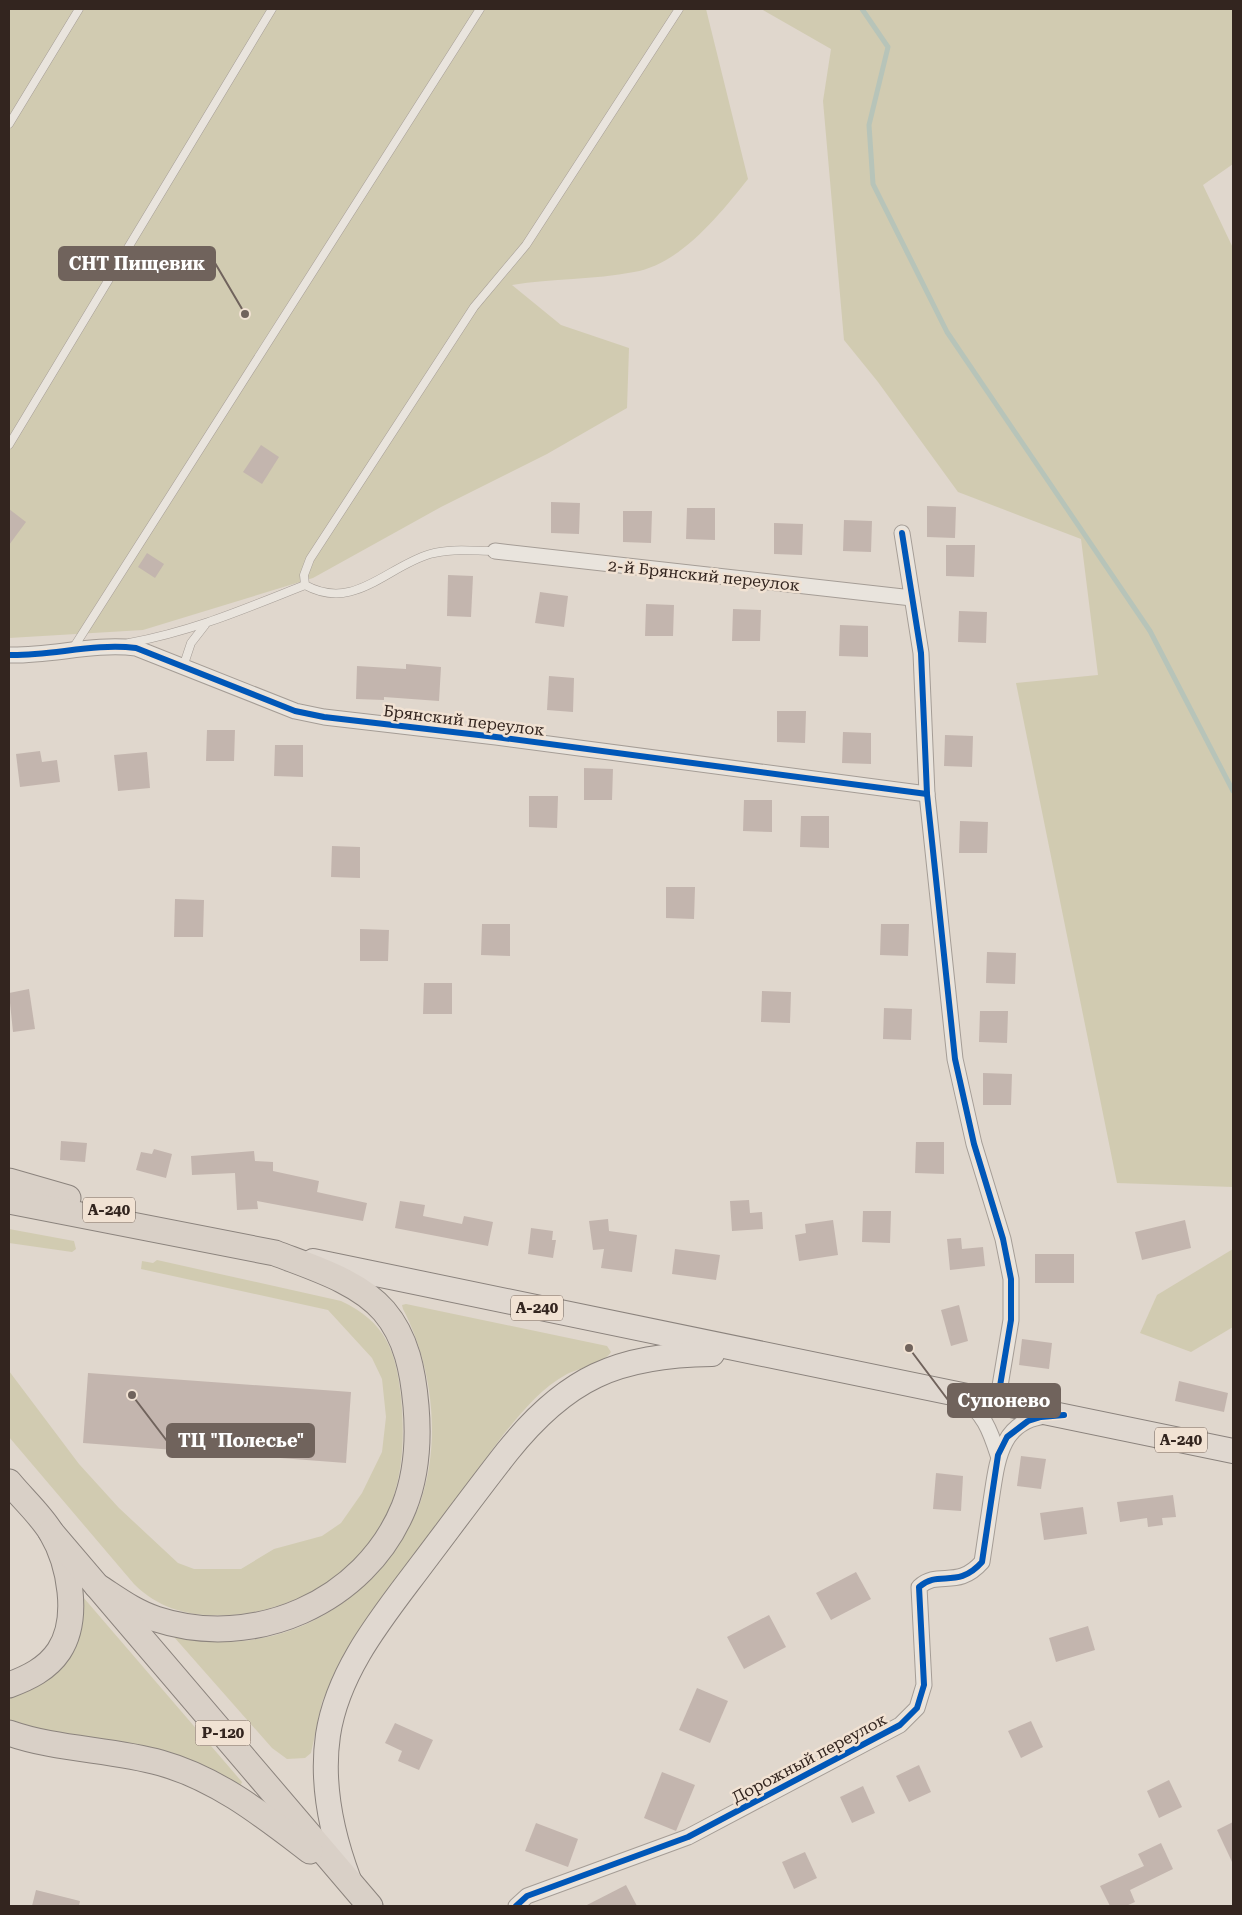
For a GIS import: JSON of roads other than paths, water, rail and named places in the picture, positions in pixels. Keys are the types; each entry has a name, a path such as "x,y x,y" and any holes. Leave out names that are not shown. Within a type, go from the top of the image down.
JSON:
{"highway":[{"name":"А-240","path":"9,1181 210,1239"},
{"name":"А-240","path":"9,1201 275,1253"},
{"path":"97,1586 135,1611 156,1619 194,1628 246,1627 272,1622 296,1615 336,1592 370,1560 395,1524 410,1487 418,1448 412,1372 402,1337 383,1310 368,1297 312,1267 275,1253"},
{"name":"Р-120","path":"9,1482 370,1906"},
{"path":"9,1685 35,1674 48,1663 59,1651 65,1637 70,1613 68,1584 60,1553 51,1532"},
{"path":"9,1732 37,1740 139,1758 180,1769 252,1806 349,1880"}],"main road":[{"name":"А-240","path":"275,1253 952,1395 1064,1415 1233,1451"},
{"path":"349,1880 335,1834 328,1781 328,1736 342,1688 355,1660 383,1617 528,1425 568,1390 595,1375 654,1357 683,1354 726,1354 798,1362"}],"street":[{"path":"902,534 921,653 927,794 955,1059 974,1144 1003,1239 1011,1280 1013,1302 1011,1320 997,1404"},
{"name":"2-й Брянский переулок","path":"495,552 912,598"},
{"name":"Брянский переулок","path":"9,654 35,656 113,646 136,648 295,711 324,717 927,794"},
{"path":"952,1395 970,1403 978,1412 986,1424 998,1456"},
{"path":"998,1456 1007,1437 1028,1421 1041,1417 1064,1415"},
{"name":"Дорожный переулок","path":"516,1906 527,1896 688,1837 900,1725 917,1708 924,1685 919,1587 926,1580 961,1578 973,1572 982,1562 998,1456"}],"lane":[{"path":"9,124 79,9"},
{"path":"9,445 272,9"},
{"path":"72,650 480,9"},
{"path":"305,585 304,575 320,543 474,307 526,245 679,9"},
{"path":"113,646 179,633 207,624 305,585 321,593 359,590 378,582 409,561 430,554 451,550 495,552"},
{"path":"183,668 191,643 207,624"}],"waterway":[{"path":"862,9 888,47 869,125 873,184 947,332 1150,631 1233,791"}],"place":[{"name":"СНТ Пищевик","path":"245,314"},
{"name":"Супонево","path":"909,1348"},
{"name":"ТЦ \"Полесье\"","path":"132,1395"}]}
